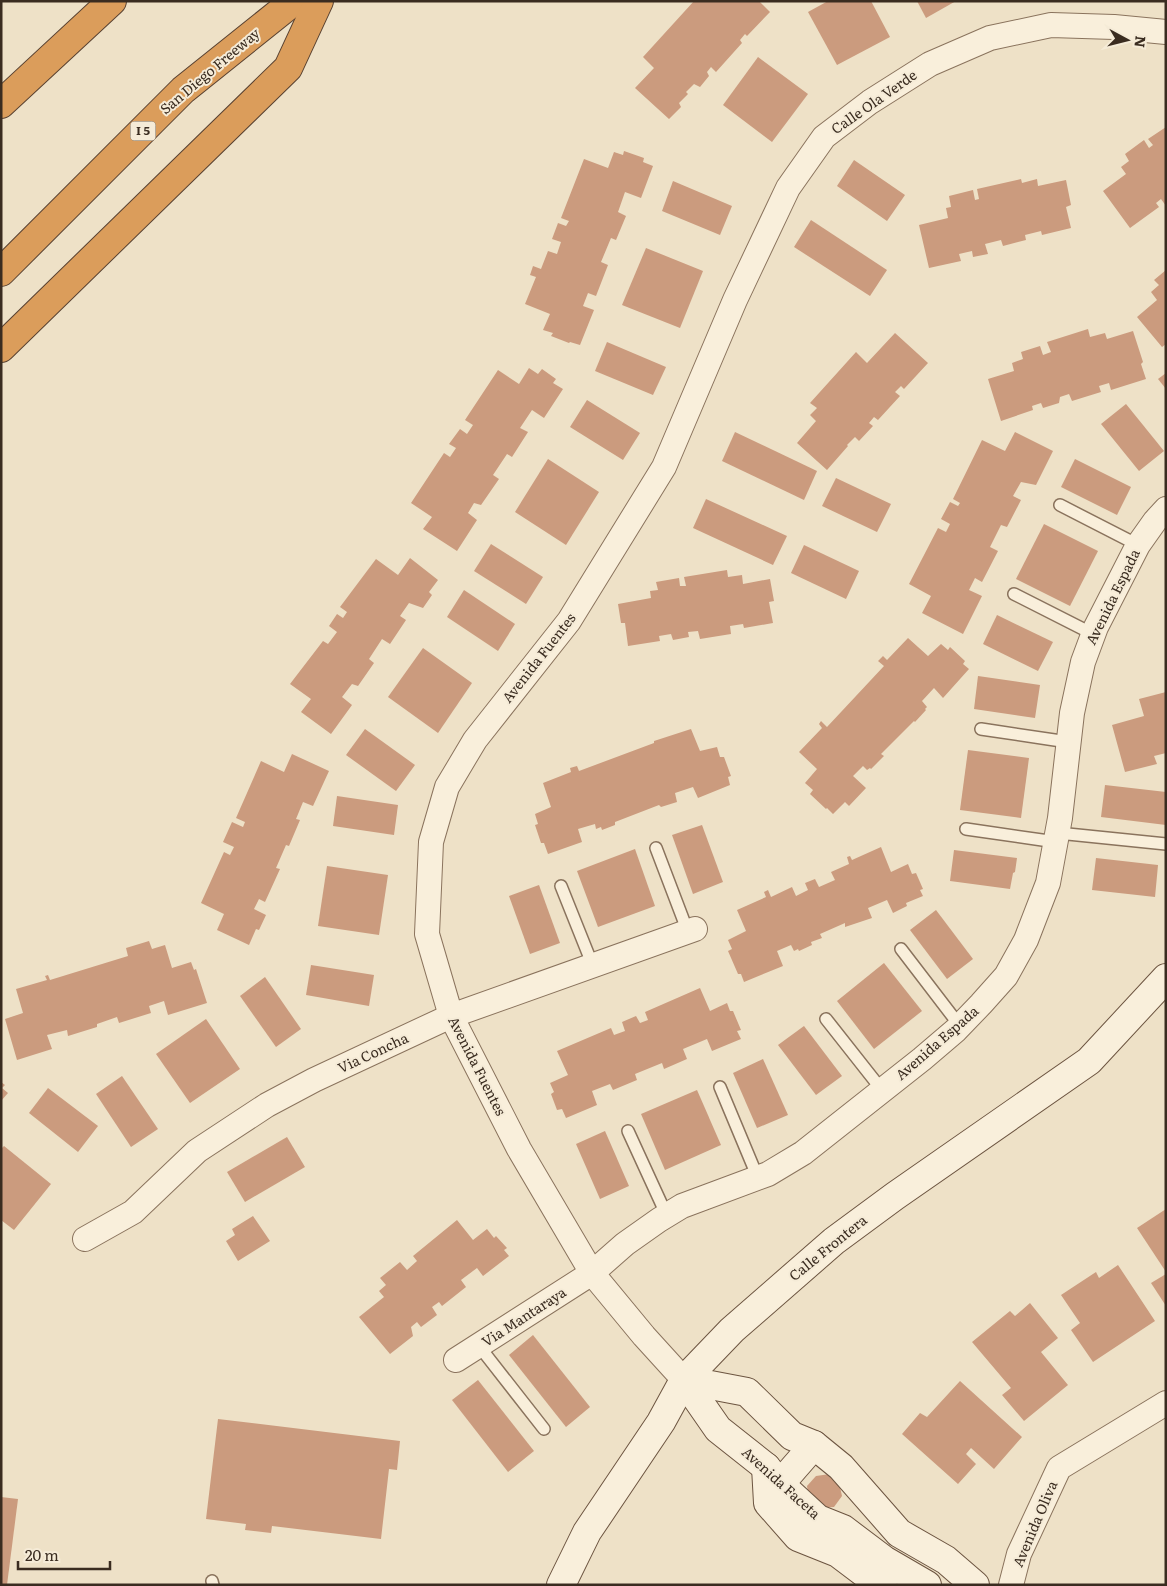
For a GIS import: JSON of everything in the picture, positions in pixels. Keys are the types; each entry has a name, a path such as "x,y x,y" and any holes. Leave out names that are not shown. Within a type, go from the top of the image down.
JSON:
{"highway":[{"path":"1,104 112,1"},
{"name":"San Diego Freeway","path":"1,272 184,90 294,1"},
{"path":"1,348 288,68 319,1"}],"street":[{"name":"Calle Ola Verde","path":"664,468 735,300 788,188 824,137 870,102 930,64 990,38 1051,25 1114,27 1166,32"},
{"name":"Avenida Fuentes","path":"664,468 569,621 475,740 447,787 431,842 427,934 451,1016 520,1149 592,1273 644,1336 684,1380"},
{"name":"Avenida Espada","path":"592,1273 625,1244 682,1206 758,1178 786,1165 922,1059 960,1026 1006,976 1026,940 1048,883 1057,837 1076,689 1083,662 1093,634 1116,585 1138,545 1166,509"},
{"name":"Via Concha","path":"85,1239 133,1212 197,1151 267,1105 314,1080 451,1016 691,931"},
{"name":"Calle Frontera","path":"561,1585 588,1532 661,1422 684,1380 732,1330 834,1241 895,1196 1089,1061 1166,978"},
{"name":"Via Mantaraya","path":"456,1360 592,1273"},
{"path":"684,1380 747,1392 792,1436 814,1446 841,1467 899,1533 946,1560 975,1585"},
{"name":"Avenida Faceta","path":"684,1380 718,1429 773,1475 841,1541 884,1560 927,1585"},
{"name":"Avenida Oliva","path":"1011,1585 1019,1554 1059,1468 1166,1403"},
{"path":"773,1475 814,1446"},
{"path":"869,1497 841,1541 871,1578 883,1585"}],"lane":[{"path":"1060,505 1138,545"},
{"path":"1014,594 1093,634"},
{"path":"981,729 1068,742"},
{"path":"966,829 1166,844"},
{"path":"656,848 691,931"},
{"path":"561,886 593,966"},
{"path":"901,949 960,1026"},
{"path":"826,1019 882,1090"},
{"path":"720,1087 758,1178"},
{"path":"628,1131 667,1216"},
{"path":"479,1346 544,1429"}],"building":[{"path":"694,1 759,1 770,12 747,36 745,34 740,40 742,43 716,72 711,67 707,72 709,76 700,87 694,84 686,92 688,94 679,103 681,107 669,119 635,88 654,68 643,57"},
{"path":"828,1 871,1 890,37 837,65 808,12"},
{"path":"917,1 956,1 926,18"},
{"path":"758,57 808,94 772,142 723,105"},
{"path":"1166,127 1166,206 1161,199 1156,203 1159,207 1130,228 1103,191 1126,174 1121,167 1129,161 1125,154 1144,140 1149,148 1153,145 1148,139"},
{"path":"624,151 644,158 643,162 653,166 641,198 625,192 618,212 626,216 616,240 611,238 601,262 608,265 596,296 588,293 583,306 594,310 580,345 569,343 551,336 553,333 543,330 550,314 525,304 536,277 530,275 533,266 541,269 548,251 557,254 561,242 552,239 558,223 566,226 569,221 561,218 584,159 608,168 614,152 623,155"},
{"path":"854,160 905,195 887,221 837,186"},
{"path":"1021,179 1022,183 1037,179 1038,186 1066,180 1071,205 1066,207 1071,228 1042,235 1041,231 1025,235 1026,240 1003,246 1001,240 985,244 988,254 973,257 972,251 959,254 961,261 929,268 919,225 948,218 946,208 951,207 949,196 973,190 975,200 979,199 977,189"},
{"path":"673,181 732,206 720,235 662,211"},
{"path":"811,220 887,270 870,296 794,247"},
{"path":"646,248 703,271 680,328 622,305"},
{"path":"1166,270 1166,344 1162,347 1137,317 1157,300 1151,292 1159,285 1154,280"},
{"path":"1088,329 1090,337 1105,333 1107,339 1133,331 1143,362 1141,364 1146,379 1111,390 1109,383 1099,386 1101,392 1072,401 1069,394 1060,397 1059,403 1043,408 1041,403 1032,406 1033,410 1001,421 988,379 1014,371 1012,363 1023,359 1021,352 1040,346 1043,355 1051,352 1047,342"},
{"path":"895,333 928,363 904,389 901,386 895,392 900,396 878,420 874,417 869,423 873,426 859,441 855,437 827,470 797,443 816,421 810,415 817,408 810,403 856,352 867,363"},
{"path":"607,342 666,367 653,395 595,371"},
{"path":"529,368 538,374 542,369 556,379 553,383 563,389 544,418 532,410 520,428 528,432 512,457 507,454 493,475 499,479 481,505 474,503 468,513 477,520 457,551 423,529 432,517 411,503 444,453 450,457 456,448 449,444 460,429 467,434 473,425 465,420 498,370 519,384"},
{"path":"1166,373 1166,389 1158,379"},
{"path":"587,400 640,433 623,460 570,427"},
{"path":"1126,404 1164,451 1139,471 1101,424"},
{"path":"735,432 817,471 804,500 722,461"},
{"path":"1015,432 1053,451 1036,485 1021,482 1013,496 1021,500 1007,527 1001,525 990,547 998,551 982,582 975,578 969,590 982,596 963,634 922,613 931,596 909,584 938,528 946,532 950,524 941,519 950,502 958,506 960,503 953,499 982,440 1005,451"},
{"path":"548,459 599,492 566,545 515,512"},
{"path":"1075,459 1131,487 1117,515 1061,487"},
{"path":"836,478 891,504 877,532 822,506"},
{"path":"706,499 787,536 773,565 693,528"},
{"path":"1044,524 1098,551 1070,606 1016,579"},
{"path":"491,544 543,577 526,604 474,571"},
{"path":"804,545 859,571 846,599 791,573"},
{"path":"410,558 438,580 429,592 432,595 423,608 409,603 400,616 406,620 390,644 382,639 369,659 374,663 358,686 352,684 342,697 352,705 331,734 301,712 311,699 290,684 323,641 328,644 337,632 329,626 337,614 343,618 347,612 340,607 376,559 398,575"},
{"path":"727,570 728,577 742,575 743,584 770,579 774,601 769,602 773,623 744,628 743,624 730,626 731,634 700,639 698,631 688,632 689,637 673,640 671,634 659,636 660,641 628,646 625,623 621,623 618,604 651,598 650,591 658,590 656,582 679,578 680,586 686,586 684,577"},
{"path":"464,590 515,624 498,651 447,617"},
{"path":"997,615 1053,642 1038,671 983,644"},
{"path":"908,638 928,656 941,644 948,650 950,647 965,661 963,664 969,669 943,698 934,688 922,701 927,707 926,710 881,754 884,756 871,769 867,770 863,766 853,776 866,788 849,806 845,802 833,814 810,794 813,790 805,783 817,769 799,752 822,728 819,724 821,721 827,727 884,666 878,661 883,656 887,660"},
{"path":"423,648 472,683 438,733 388,697"},
{"path":"978,676 1040,685 1035,718 974,709"},
{"path":"1166,692 1166,753 1154,756 1157,764 1125,772 1112,725 1144,716 1139,699"},
{"path":"365,729 415,765 396,791 346,755"},
{"path":"691,729 700,751 717,747 720,757 724,757 731,776 728,777 730,785 698,798 693,787 675,793 677,802 661,807 659,805 615,822 615,825 602,830 601,827 596,829 595,824 578,829 582,842 548,854 544,843 541,843 535,825 538,824 535,814 551,807 543,783 571,772 570,768 577,766 579,771 654,743 654,741"},
{"path":"968,750 1029,758 1021,818 960,810"},
{"path":"292,754 329,771 313,806 303,802 296,819 300,820 289,846 286,845 276,868 280,869 265,902 259,899 254,909 266,915 259,930 256,929 249,945 217,930 224,914 201,903 224,852 230,855 234,847 223,842 232,822 243,827 245,822 236,818 261,761 284,772"},
{"path":"1105,785 1166,792 1166,825 1101,817"},
{"path":"337,796 398,805 394,835 333,826"},
{"path":"702,825 723,882 693,894 672,835"},
{"path":"881,847 891,872 908,864 912,874 916,873 923,889 920,890 923,896 906,903 907,906 893,913 887,900 868,908 872,918 845,927 845,923 820,934 822,938 811,942 812,945 799,951 798,949 794,951 791,945 777,951 783,966 744,982 741,974 738,974 728,951 732,949 728,940 746,931 737,910 766,897 764,892 768,890 771,897 792,887 796,896 808,890 805,883 815,879 819,887 835,880 831,872 849,864 847,857 850,856 852,860"},
{"path":"635,849 655,906 598,927 577,871"},
{"path":"954,850 1017,858 1010,889 950,881"},
{"path":"1096,858 1158,865 1155,897 1092,890"},
{"path":"327,866 388,875 379,935 318,926"},
{"path":"539,885 560,943 530,954 509,896"},
{"path":"936,910 973,959 947,979 910,930"},
{"path":"149,941 152,949 165,945 172,968 191,962 194,970 196,969 207,1003 168,1015 164,1001 149,1006 151,1013 119,1023 117,1017 97,1024 97,1027 68,1036 67,1030 47,1035 52,1049 17,1060 5,1019 23,1013 16,989 47,980 45,976 48,975 50,980 128,956 126,948"},
{"path":"884,963 922,1011 874,1049 837,1001"},
{"path":"311,965 374,975 369,1006 306,995"},
{"path":"265,977 301,1029 276,1047 240,996"},
{"path":"700,988 710,1011 727,1003 730,1011 733,1011 741,1030 737,1031 741,1039 712,1051 707,1039 683,1049 687,1059 664,1069 662,1063 635,1074 637,1080 613,1090 610,1084 592,1091 597,1105 566,1118 562,1109 557,1110 551,1094 554,1092 550,1083 568,1075 557,1051 611,1028 614,1035 625,1031 622,1022 636,1016 640,1023 648,1020 645,1012"},
{"path":"206,1019 240,1069 190,1103 156,1054"},
{"path":"804,1026 842,1076 816,1095 778,1045"},
{"path":"763,1059 788,1115 757,1128 733,1073"},
{"path":"122,1076 158,1129 131,1147 96,1094"},
{"path":"1,1082 5,1085 2,1088 8,1093 1,1101"},
{"path":"48,1088 98,1126 78,1152 29,1113"},
{"path":"697,1090 721,1145 665,1170 641,1114"},
{"path":"605,1131 629,1186 600,1199 576,1144"},
{"path":"287,1137 305,1167 245,1202 227,1172"},
{"path":"4,1146 51,1184 14,1230 1,1220 1,1149"},
{"path":"1166,1209 1166,1272 1137,1228"},
{"path":"253,1216 270,1241 238,1261 226,1241 235,1235 232,1229"},
{"path":"457,1220 473,1240 487,1229 494,1238 496,1236 507,1248 504,1250 509,1256 483,1276 477,1268 461,1280 466,1287 442,1306 439,1302 432,1307 437,1315 421,1327 417,1322 411,1327 413,1336 390,1354 359,1317 384,1297 379,1291 386,1285 380,1278 400,1262 407,1270 417,1261 413,1256"},
{"path":"1118,1265 1155,1321 1093,1362 1071,1330 1080,1323 1061,1295 1096,1272 1099,1278"},
{"path":"1166,1274 1166,1306 1151,1283"},
{"path":"1030,1303 1058,1338 1041,1352 1068,1385 1024,1421 1002,1395 1011,1388 972,1342 1010,1311 1015,1316"},
{"path":"533,1335 590,1407 566,1427 509,1355"},
{"path":"478,1380 534,1451 508,1472 452,1400"},
{"path":"960,1381 1022,1437 994,1469 971,1448 966,1454 976,1464 958,1484 902,1434 920,1413 927,1417"},
{"path":"218,1419 400,1441 397,1470 389,1469 381,1539 272,1526 271,1533 245,1530 246,1524 206,1519"},
{"path":"830,1474 839,1483 842,1496 834,1507 820,1508 809,1499 807,1486 816,1476"},
{"path":"1,1497 18,1499 7,1585 1,1585"}]}
